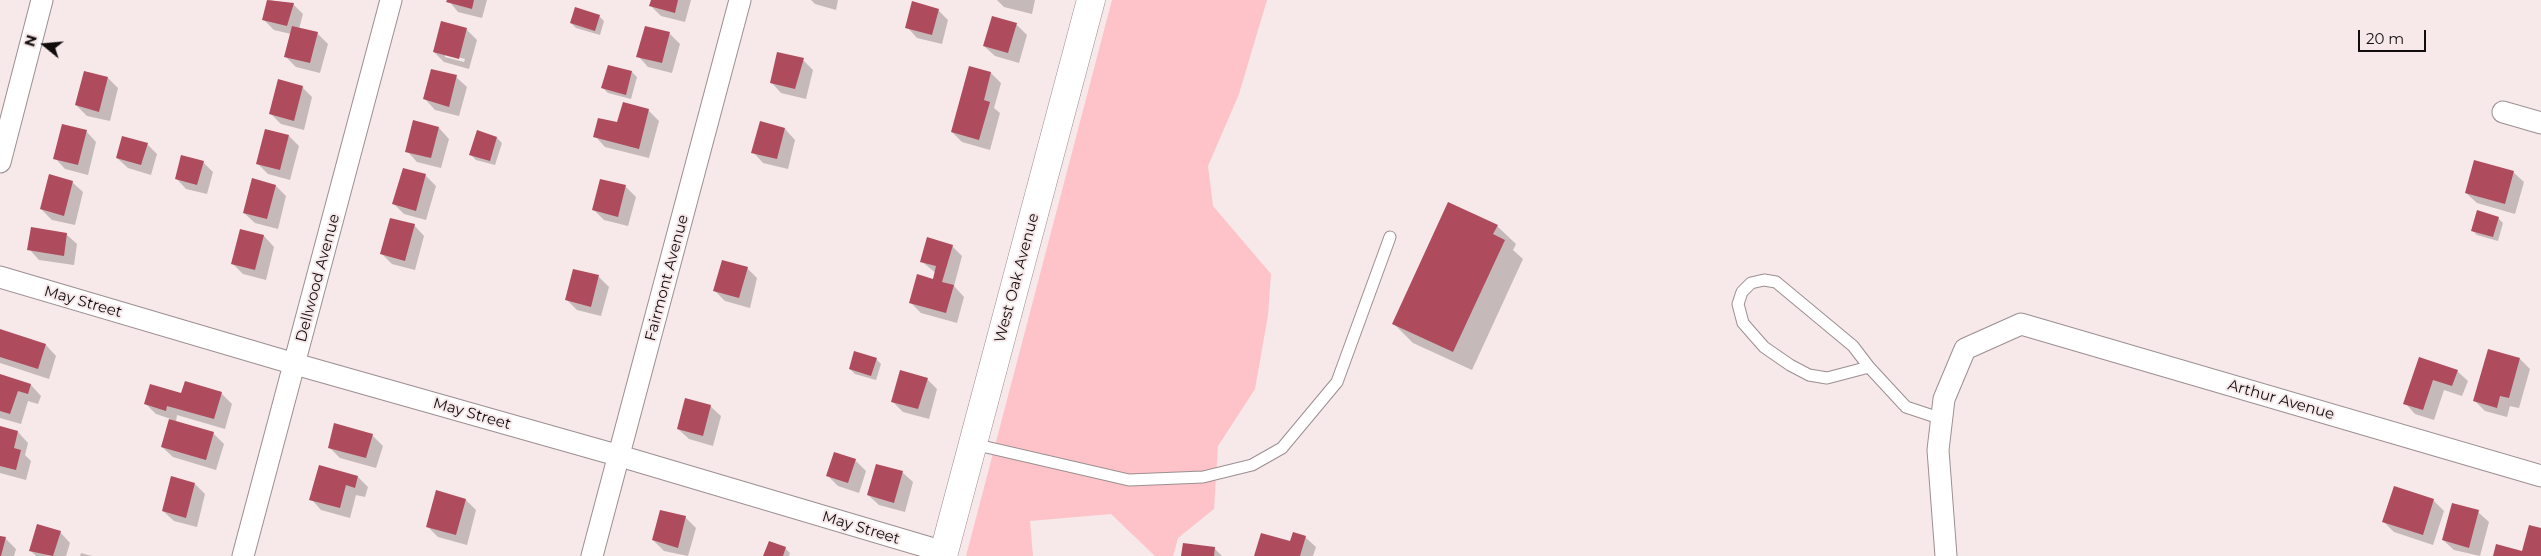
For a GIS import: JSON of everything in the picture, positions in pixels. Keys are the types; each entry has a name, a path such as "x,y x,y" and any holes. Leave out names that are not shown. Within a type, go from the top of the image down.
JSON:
{"street":[{"path":"0,162 42,0"},
{"name":"Dellwood Avenue","path":"243,556 391,0"},
{"name":"Fairmont Avenue","path":"592,556 740,0"},
{"name":"West Oak Avenue","path":"943,554 1091,0"},
{"path":"2503,112 2541,122"},
{"name":"May Street","path":"0,277 295,364 620,456 943,554"},
{"name":"Arthur Avenue","path":"1942,419 1944,399 1966,349 2021,324 2541,476"},
{"path":"1942,419 1938,450 1946,556"}],"lane":[{"path":"973,444 1129,480 1203,477 1252,464 1282,448 1337,382 1390,237"},
{"path":"1869,367 1826,378 1809,375 1790,365 1764,348 1743,323 1738,304 1742,292 1751,283 1764,280 1776,282 1853,346 1869,367 1906,407 1942,419"}],"shaded area":[{"path":"1112,0 1267,0 1239,94 1208,166 1213,206 1271,274 1268,315 1255,389 1218,446 1214,509 1178,538 1173,556 1155,556 1111,514 1030,521 1033,556 966,556"}],"building":[{"path":"267,0 294,3 287,26 262,20"},
{"path":"447,0 474,0 472,9 446,2"},
{"path":"651,0 678,0 675,13 649,6"},
{"path":"912,1 939,9 932,35 905,28"},
{"path":"575,7 600,15 595,31 570,23"},
{"path":"992,16 1017,23 1008,53 983,46"},
{"path":"441,21 467,28 459,59 433,52"},
{"path":"292,26 318,32 310,63 284,57"},
{"path":"645,26 670,32 662,63 636,57"},
{"path":"777,52 804,58 795,89 770,83"},
{"path":"608,65 632,71 626,95 601,88"},
{"path":"969,66 991,72 984,100 990,102 979,140 951,132"},
{"path":"431,69 457,75 449,107 423,99"},
{"path":"84,71 108,77 99,112 75,105"},
{"path":"278,79 303,86 294,121 269,114"},
{"path":"623,102 649,109 639,149 593,137 598,118 617,122"},
{"path":"413,120 439,127 431,158 405,152"},
{"path":"760,121 785,128 777,159 751,153"},
{"path":"62,124 87,130 78,165 53,159"},
{"path":"265,129 289,135 280,170 256,164"},
{"path":"477,130 497,137 490,161 469,155"},
{"path":"122,136 148,143 141,165 116,158"},
{"path":"181,155 204,161 197,185 175,179"},
{"path":"2474,160 2514,171 2505,204 2465,193"},
{"path":"403,168 426,174 416,211 392,204"},
{"path":"49,174 73,181 64,216 40,209"},
{"path":"252,178 276,185 267,219 243,213"},
{"path":"600,179 626,185 618,217 592,210"},
{"path":"1448,202 1498,225 1493,234 1505,240 1453,352 1392,324"},
{"path":"2477,210 2499,217 2493,237 2471,231"},
{"path":"390,218 415,224 405,261 380,254"},
{"path":"31,227 67,233 64,256 27,250"},
{"path":"240,229 264,235 255,270 231,264"},
{"path":"927,237 953,245 942,282 954,285 946,313 909,303 917,274 933,279 936,266 920,262"},
{"path":"722,260 748,267 739,298 713,291"},
{"path":"573,269 599,275 591,307 565,300"},
{"path":"0,329 46,344 38,369 0,357"},
{"path":"2488,349 2520,358 2509,398 2500,396 2497,408 2473,401"},
{"path":"854,351 877,358 871,376 849,369"},
{"path":"2419,357 2458,370 2452,386 2433,380 2423,410 2403,404"},
{"path":"900,370 928,378 918,409 891,402"},
{"path":"0,374 31,384 28,394 18,391 10,414 0,411"},
{"path":"185,381 222,392 214,419 167,406 166,411 144,404 150,384 181,393"},
{"path":"685,398 711,405 703,436 677,429"},
{"path":"169,419 214,432 206,460 161,447"},
{"path":"334,423 373,434 366,458 328,448"},
{"path":"0,426 18,431 14,448 21,450 16,470 0,466"},
{"path":"834,452 856,459 848,483 826,476"},
{"path":"876,464 903,471 894,503 867,495"},
{"path":"319,465 358,476 355,488 346,485 340,508 309,500"},
{"path":"171,476 195,483 186,518 162,511"},
{"path":"2394,486 2434,499 2423,535 2382,522"},
{"path":"436,490 466,499 456,535 426,527"},
{"path":"2452,503 2479,510 2469,548 2442,540"},
{"path":"660,510 686,516 678,548 652,540"},
{"path":"37,524 61,531 53,556 29,551"},
{"path":"2529,525 2541,528 2541,556 2493,556 2496,544 2522,551"},
{"path":"1293,532 1306,536 1300,556 1254,556 1261,533 1290,541"},
{"path":"0,536 6,537 1,556 0,556"},
{"path":"769,541 786,547 783,556 763,556"},
{"path":"1183,543 1215,547 1214,556 1181,556"}]}
